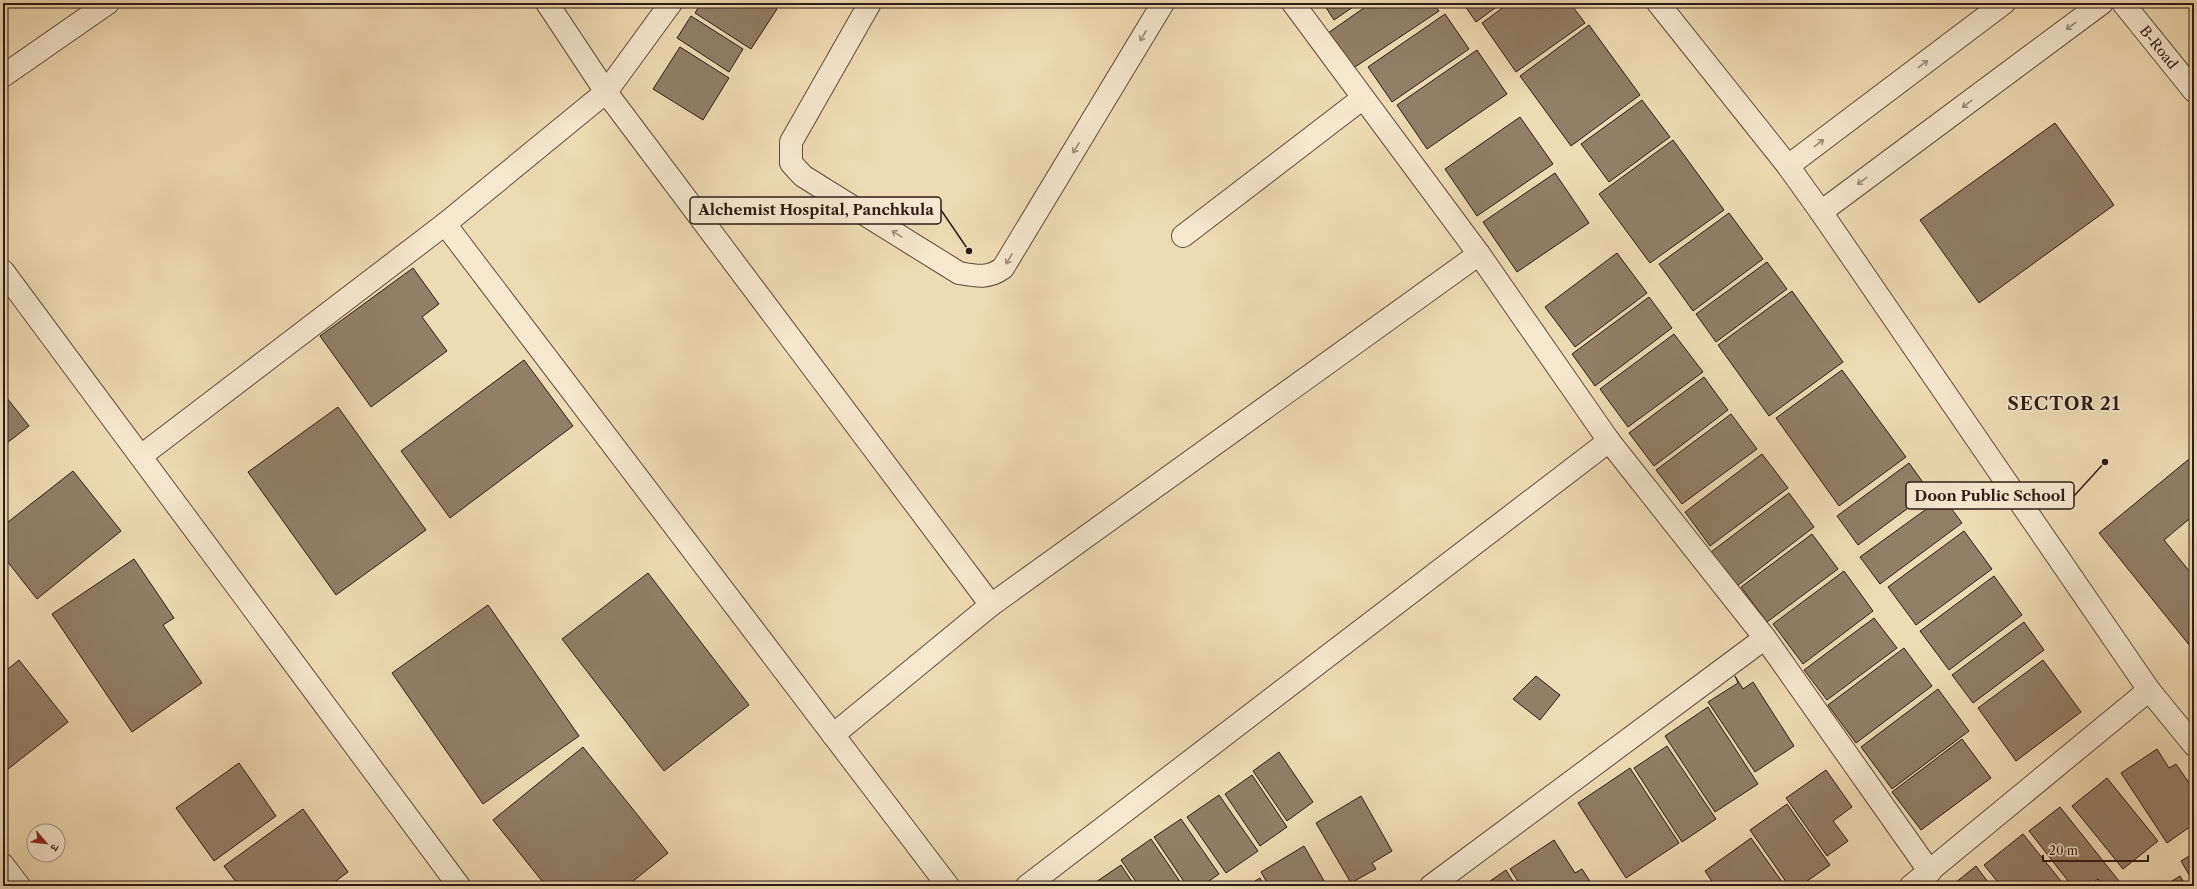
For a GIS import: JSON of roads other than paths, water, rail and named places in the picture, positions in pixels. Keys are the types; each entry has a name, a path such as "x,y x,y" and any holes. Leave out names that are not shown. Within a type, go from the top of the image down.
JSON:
{"street":[{"path":"3,76 108,3"},
{"path":"547,3 606,92 992,605"},
{"path":"141,456 445,224 606,92 671,3"},
{"path":"870,3 791,142 791,163 803,176 959,273 981,277 994,275 1003,268 1163,3"},
{"path":"1293,3 1479,254 1609,442 1765,638 1930,872"},
{"path":"1658,3 1788,166 2149,690 2194,746"},
{"path":"1788,166 2004,3"},
{"path":"1821,212 2102,3"},
{"name":"B-Road","path":"2123,3 2194,91"},
{"path":"1183,236 1363,98"},
{"path":"445,224 948,886"},
{"path":"833,735 992,605 1479,254"},
{"path":"3,271 459,886"},
{"path":"1028,886 1609,442"},
{"path":"1431,886 1765,638"},
{"path":"1911,886 1930,872 2149,690"},
{"path":"3,865 19,886"}],"place":[{"name":"Alchemist Hospital, Panchkula","path":"969,251"},
{"name":"Doon Public School","path":"2105,462"}],"district":[{"name":"SECTOR 21","path":"2064,404"}]}
